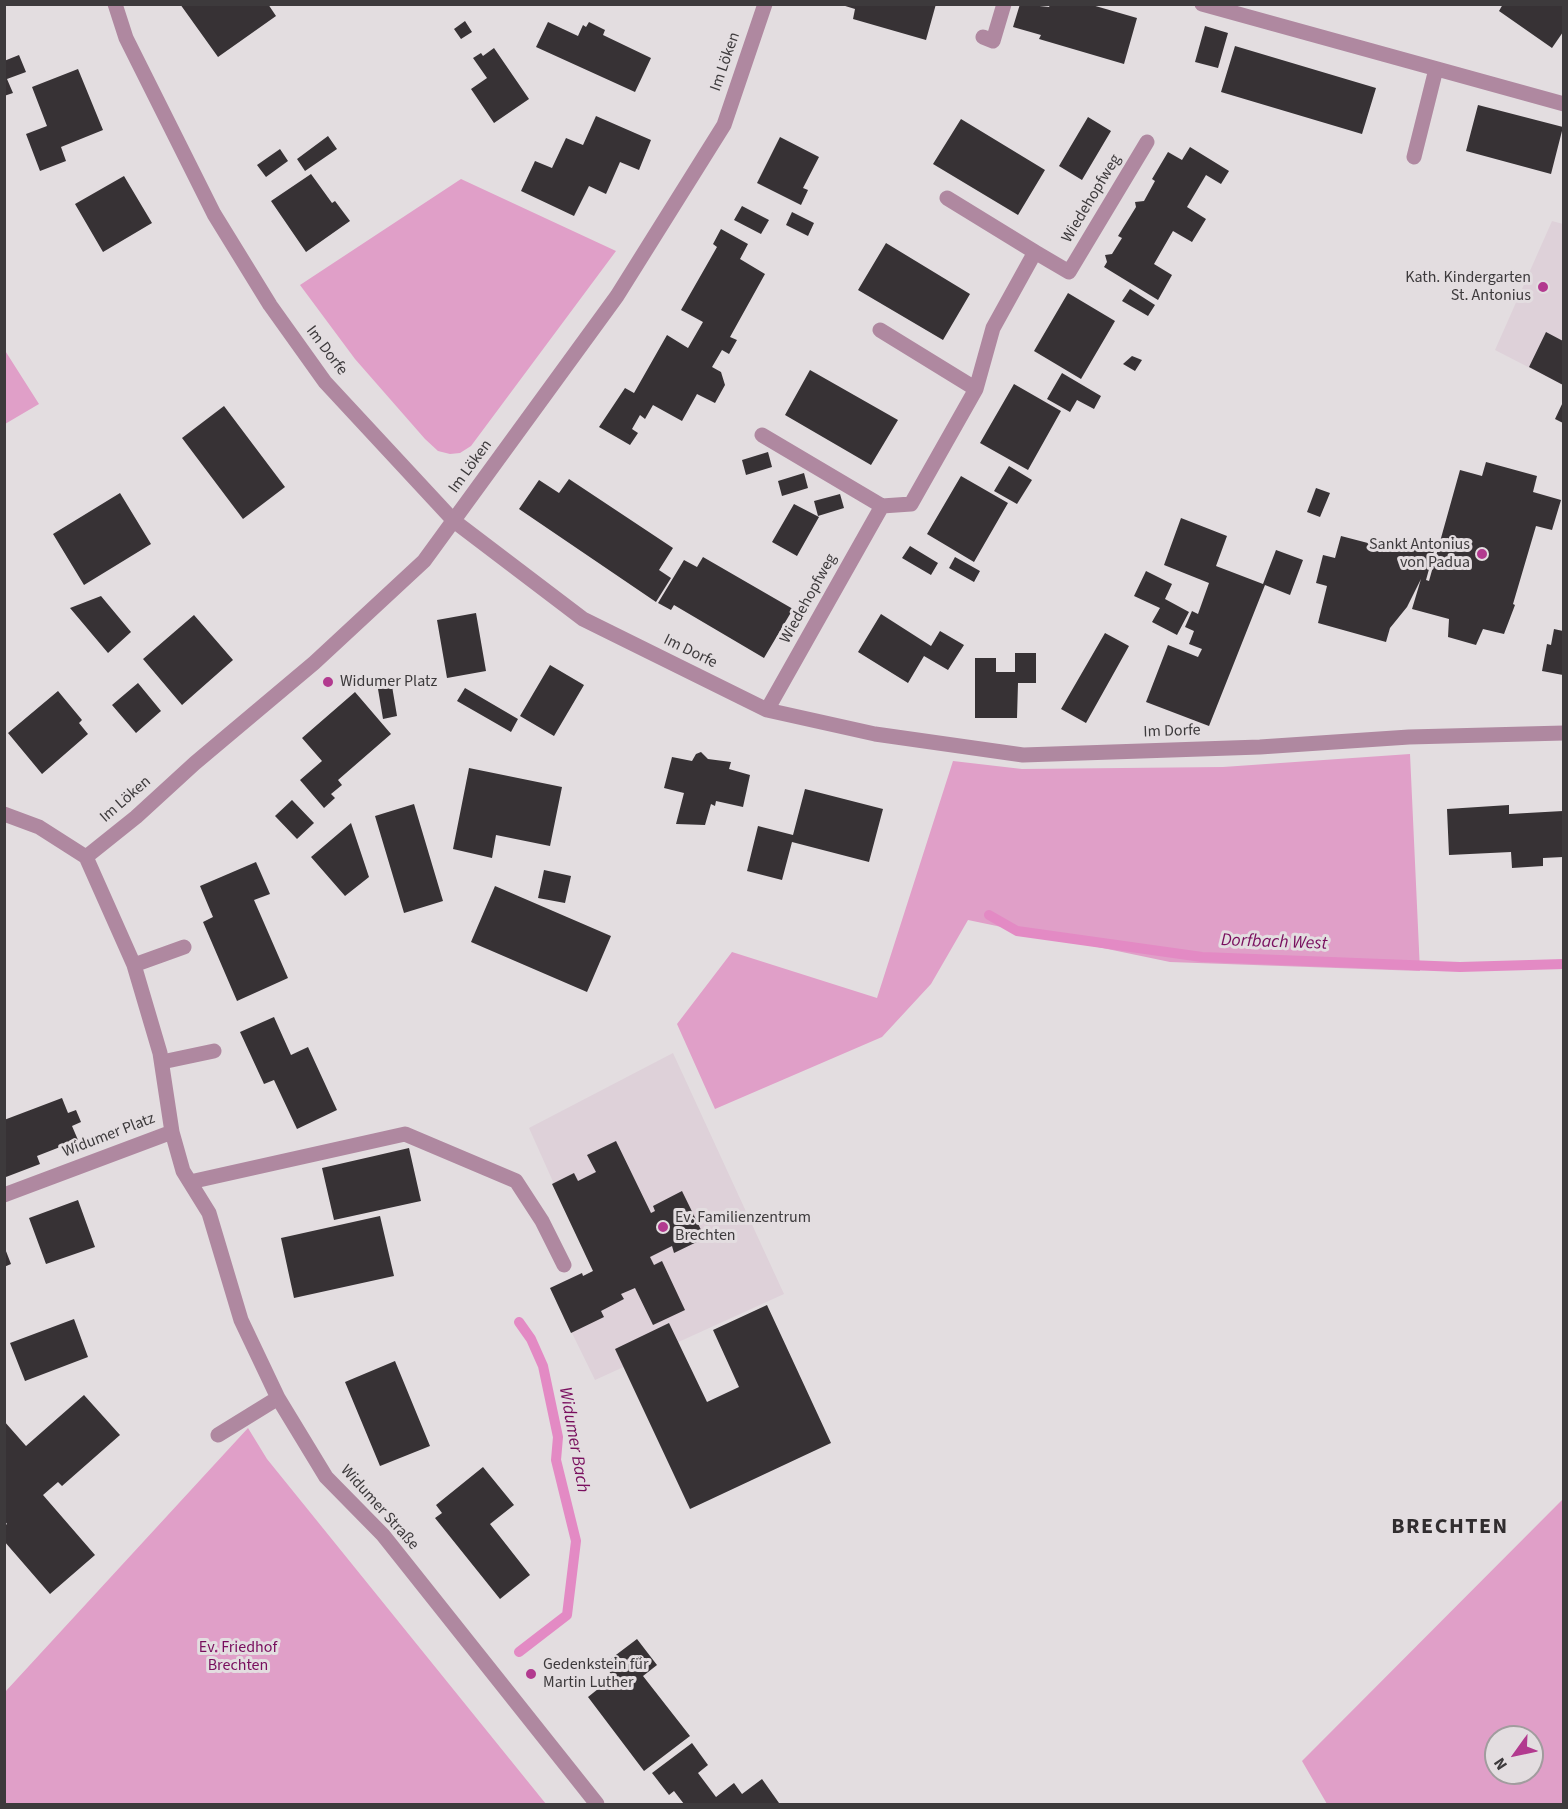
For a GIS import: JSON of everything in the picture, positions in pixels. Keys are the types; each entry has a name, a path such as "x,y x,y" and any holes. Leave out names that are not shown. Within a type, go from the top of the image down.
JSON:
{"street":[{"name":"Im Dorfe","path":"115,4 126,38 214,214 270,305 325,382 454,521 583,619 767,710 875,734 1023,755 1260,747 1409,737 1563,733"},
{"name":"Im Löken","path":"86,857 136,817 387,597 424,561 617,296 724,125 765,4"},
{"path":"983,37 993,40 1004,4"},
{"path":"1202,4 1563,104"},
{"path":"1414,157 1436,69"},
{"name":"Wiedehopfweg","path":"947,198 1069,272 1147,142"},
{"path":"762,435 882,506 911,504 976,389 993,328 1035,252"},
{"path":"880,330 976,389"},
{"name":"Wiedehopfweg","path":"767,710 882,506"},
{"path":"4,814 39,827 86,857"},
{"name":"Widumer Platz","path":"4,1195 172,1132 162,1062 134,965 86,857"},
{"path":"134,965 184,947"},
{"path":"162,1062 214,1051"},
{"name":"Widumer Straße","path":"172,1132 183,1171 209,1213 242,1320 278,1398 326,1477 383,1535 597,1804"},
{"path":"190,1182 405,1134 516,1181 542,1221 564,1265"},
{"path":"218,1435 278,1398"}],"shaded area":[{"name":"Kath. Kindergarten St. Antonius","path":"1552,221 1563,224 1563,385 1495,350"},
{"name":"Ev. Familienzentrum Brechten","path":"673,1053 784,1294 595,1380 550,1288 582,1273 584,1276 593,1271 529,1128"}],"green space":[{"path":"461,179 616,251 471,446 460,453 450,454 438,451 425,439 355,359 300,285"},
{"path":"4,349 39,404 5,424 4,424"},
{"path":"1410,754 1420,971 1170,962 968,920 931,984 882,1037 715,1109 677,1024 732,952 877,998 953,761 1022,769 1223,767"},
{"name":"Ev. Friedhof Brechten","path":"248,1428 267,1459 546,1804 5,1804 5,1692"},
{"path":"1563,1499 1563,1804 1327,1804 1302,1761"}],"building":[{"path":"180,4 268,4 276,16 218,57"},
{"path":"936,4 926,40 853,19 855,9 842,5"},
{"path":"1020,4 1049,7 1050,5 1092,5 1137,18 1124,64 1039,39 1041,35 1013,27"},
{"path":"1503,4 1563,4 1563,32 1552,48 1499,11"},
{"path":"465,21 472,32 461,39 454,29"},
{"path":"548,22 578,36 583,25 586,27 589,22 605,30 603,35 651,58 635,92 536,47"},
{"path":"1205,26 1228,33 1218,68 1195,62"},
{"path":"1235,46 1376,88 1362,134 1221,92"},
{"path":"494,48 529,99 494,123 471,89 487,78 473,58 481,53 483,56"},
{"path":"19,55 26,72 7,79 13,93 4,96 4,61"},
{"path":"78,69 103,130 61,147 66,161 40,171 26,134 47,126 32,87"},
{"path":"1478,105 1563,127 1551,174 1466,151"},
{"path":"596,116 651,140 639,170 620,162 606,194 589,186 574,216 521,191 535,161 552,168 566,138 583,145"},
{"path":"1088,117 1111,131 1082,180 1059,166"},
{"path":"961,119 1045,170 1018,215 933,164"},
{"path":"328,136 337,149 305,171 297,159"},
{"path":"780,137 819,157 803,188 808,190 801,205 757,183"},
{"path":"1190,147 1229,171 1221,184 1206,175 1187,207 1206,219 1192,242 1173,231 1154,264 1172,275 1158,300 1104,267 1107,262 1105,255 1112,254 1122,238 1118,236 1136,207 1135,202 1144,201 1155,181 1152,179 1168,152 1182,160"},
{"path":"280,149 288,161 266,177 257,165"},
{"path":"311,174 332,203 335,201 350,221 306,252 271,201"},
{"path":"124,176 152,223 103,252 75,204"},
{"path":"742,206 769,220 761,234 734,220"},
{"path":"792,212 814,223 808,236 786,225"},
{"path":"721,229 748,244 740,259 765,274 730,337 737,340 729,354 722,350 712,367 721,372 725,385 715,403 697,394 682,421 653,405 645,419 640,415 632,429 638,433 630,445 599,427 625,388 634,393 667,335 688,348 703,322 681,310 717,247 713,244"},
{"path":"886,243 970,294 943,340 858,290"},
{"path":"1130,289 1155,305 1148,316 1122,301"},
{"path":"1068,293 1115,321 1081,379 1034,351"},
{"path":"1546,332 1563,341 1563,385 1529,367"},
{"path":"1132,356 1142,360 1135,371 1123,364"},
{"path":"810,370 898,420 871,465 785,415"},
{"path":"1062,373 1101,396 1094,409 1077,400 1070,412 1047,399"},
{"path":"1014,384 1061,411 1028,470 980,443"},
{"path":"1563,402 1563,423 1555,419"},
{"path":"224,406 285,487 243,519 182,438"},
{"path":"768,452 772,467 746,475 742,460"},
{"name":"Sankt Antonius von Padua","path":"1486,462 1537,476 1533,492 1561,500 1552,530 1536,526 1513,604 1515,605 1504,634 1483,629 1476,645 1448,637 1449,619 1412,609 1421,579 1407,607 1390,628 1386,642 1318,623 1327,586 1316,583 1323,555 1335,558 1341,536 1387,548 1389,540 1434,551 1426,580 1429,581 1460,470 1482,476"},
{"path":"1009,466 1032,480 1017,504 994,491"},
{"path":"804,473 808,488 782,496 778,481"},
{"path":"961,476 1008,503 974,562 927,534"},
{"path":"569,479 673,548 659,570 671,578 656,602 519,509 539,480 559,493"},
{"path":"1316,488 1330,493 1320,517 1307,512"},
{"path":"120,493 151,544 84,585 53,534"},
{"path":"840,494 844,508 818,516 814,501"},
{"path":"794,504 819,517 797,556 772,542"},
{"path":"1181,518 1227,536 1216,566 1263,584 1276,550 1303,560 1290,595 1265,585 1209,726 1146,702 1168,645 1198,657 1202,649 1189,644 1194,631 1185,627 1192,611 1198,614 1209,583 1164,565"},
{"path":"910,546 938,563 931,575 902,558"},
{"path":"703,557 793,609 764,658 674,605 671,610 658,603 684,560 697,567"},
{"path":"955,557 980,571 974,582 949,568"},
{"path":"1146,571 1172,584 1165,599 1189,612 1177,635 1152,622 1160,608 1134,596"},
{"path":"101,596 131,632 108,653 70,608"},
{"path":"476,613 486,671 447,678 437,620"},
{"path":"881,614 931,646 940,631 964,645 948,670 924,656 908,683 858,652"},
{"path":"194,615 233,660 182,705 143,659"},
{"path":"1554,629 1563,631 1563,675 1542,671 1547,644 1551,645"},
{"path":"1105,633 1129,646 1086,723 1061,709"},
{"path":"1015,653 1036,653 1036,683 1018,683 1017,718 975,718 975,658 996,658 996,672 1015,672"},
{"path":"550,665 584,685 554,736 520,716"},
{"path":"138,683 161,711 136,733 112,705"},
{"path":"392,686 397,716 383,719 378,689"},
{"path":"465,688 518,719 511,732 457,701"},
{"path":"58,691 82,720 79,723 88,734 42,774 8,733"},
{"path":"355,692 391,734 338,780 342,785 331,794 335,798 324,808 300,780 322,761 302,738"},
{"path":"701,752 708,759 731,762 729,769 750,775 743,807 716,801 715,806 711,804 705,825 676,824 684,793 664,788 672,757 692,761 696,754"},
{"path":"469,768 562,787 550,846 496,835 492,858 453,849"},
{"path":"805,789 883,809 869,862 792,842 782,880 747,871 758,826 793,835"},
{"path":"292,800 314,823 297,839 275,816"},
{"path":"414,804 443,901 404,913 375,816"},
{"path":"1509,805 1509,814 1563,811 1563,857 1543,858 1543,866 1512,868 1511,852 1449,855 1447,809"},
{"path":"351,823 369,877 345,896 311,857"},
{"path":"256,862 270,894 254,900 288,978 237,1001 203,922 213,917 200,886"},
{"path":"544,870 571,876 565,903 538,898"},
{"path":"495,886 611,936 587,992 471,942"},
{"path":"274,1017 291,1055 308,1047 337,1110 297,1129 274,1080 264,1084 240,1032"},
{"path":"62,1098 68,1113 76,1110 81,1122 72,1126 78,1140 37,1156 40,1164 6,1177 4,1120"},
{"path":"616,1141 651,1213 655,1211 653,1206 682,1191 705,1238 674,1253 672,1246 650,1257 654,1265 662,1261 685,1310 653,1325 635,1288 621,1294 624,1299 601,1311 604,1317 571,1333 550,1288 582,1273 583,1276 593,1271 552,1184 574,1173 578,1181 596,1172 587,1155"},
{"path":"409,1148 421,1201 334,1220 322,1168"},
{"path":"78,1200 95,1247 46,1264 29,1218"},
{"path":"380,1216 394,1276 294,1298 281,1238"},
{"path":"4,1246 11,1264 4,1267"},
{"path":"767,1305 831,1443 690,1509 615,1349 669,1323 707,1402 739,1387 713,1330"},
{"path":"74,1319 88,1357 25,1381 10,1343"},
{"path":"395,1361 430,1446 380,1466 345,1382"},
{"path":"84,1395 120,1435 62,1486 58,1482 43,1495 95,1555 50,1594 4,1541 4,1526 7,1524 4,1520 4,1421 26,1446"},
{"path":"483,1467 514,1505 490,1524 530,1575 500,1599 435,1518 442,1513 436,1505"},
{"path":"637,1639 657,1665 643,1676 690,1736 644,1771 588,1697 613,1677 604,1664"},
{"path":"692,1743 708,1765 698,1773 716,1797 734,1783 742,1794 762,1779 779,1803 684,1804 674,1791 669,1795 652,1773"}],"waterway":[{"name":"Dorfbach West","path":"989,915 1017,931 1202,957 1460,967 1564,964"},
{"name":"Widumer Bach","path":"519,1322 531,1339 543,1366 558,1437 556,1460 576,1541 567,1615 519,1652"}],"place":[{"name":"Kath. Kindergarten St. Antonius","path":"1543,287"},
{"name":"Sankt Antonius von Padua","path":"1482,554"},
{"name":"Widumer Platz","path":"328,682"},
{"name":"Ev. Familienzentrum Brechten","path":"663,1227"},
{"name":"Gedenkstein für Martin Luther","path":"531,1674"}],"district":[{"name":"BRECHTEN","path":"1450,1528"}]}
